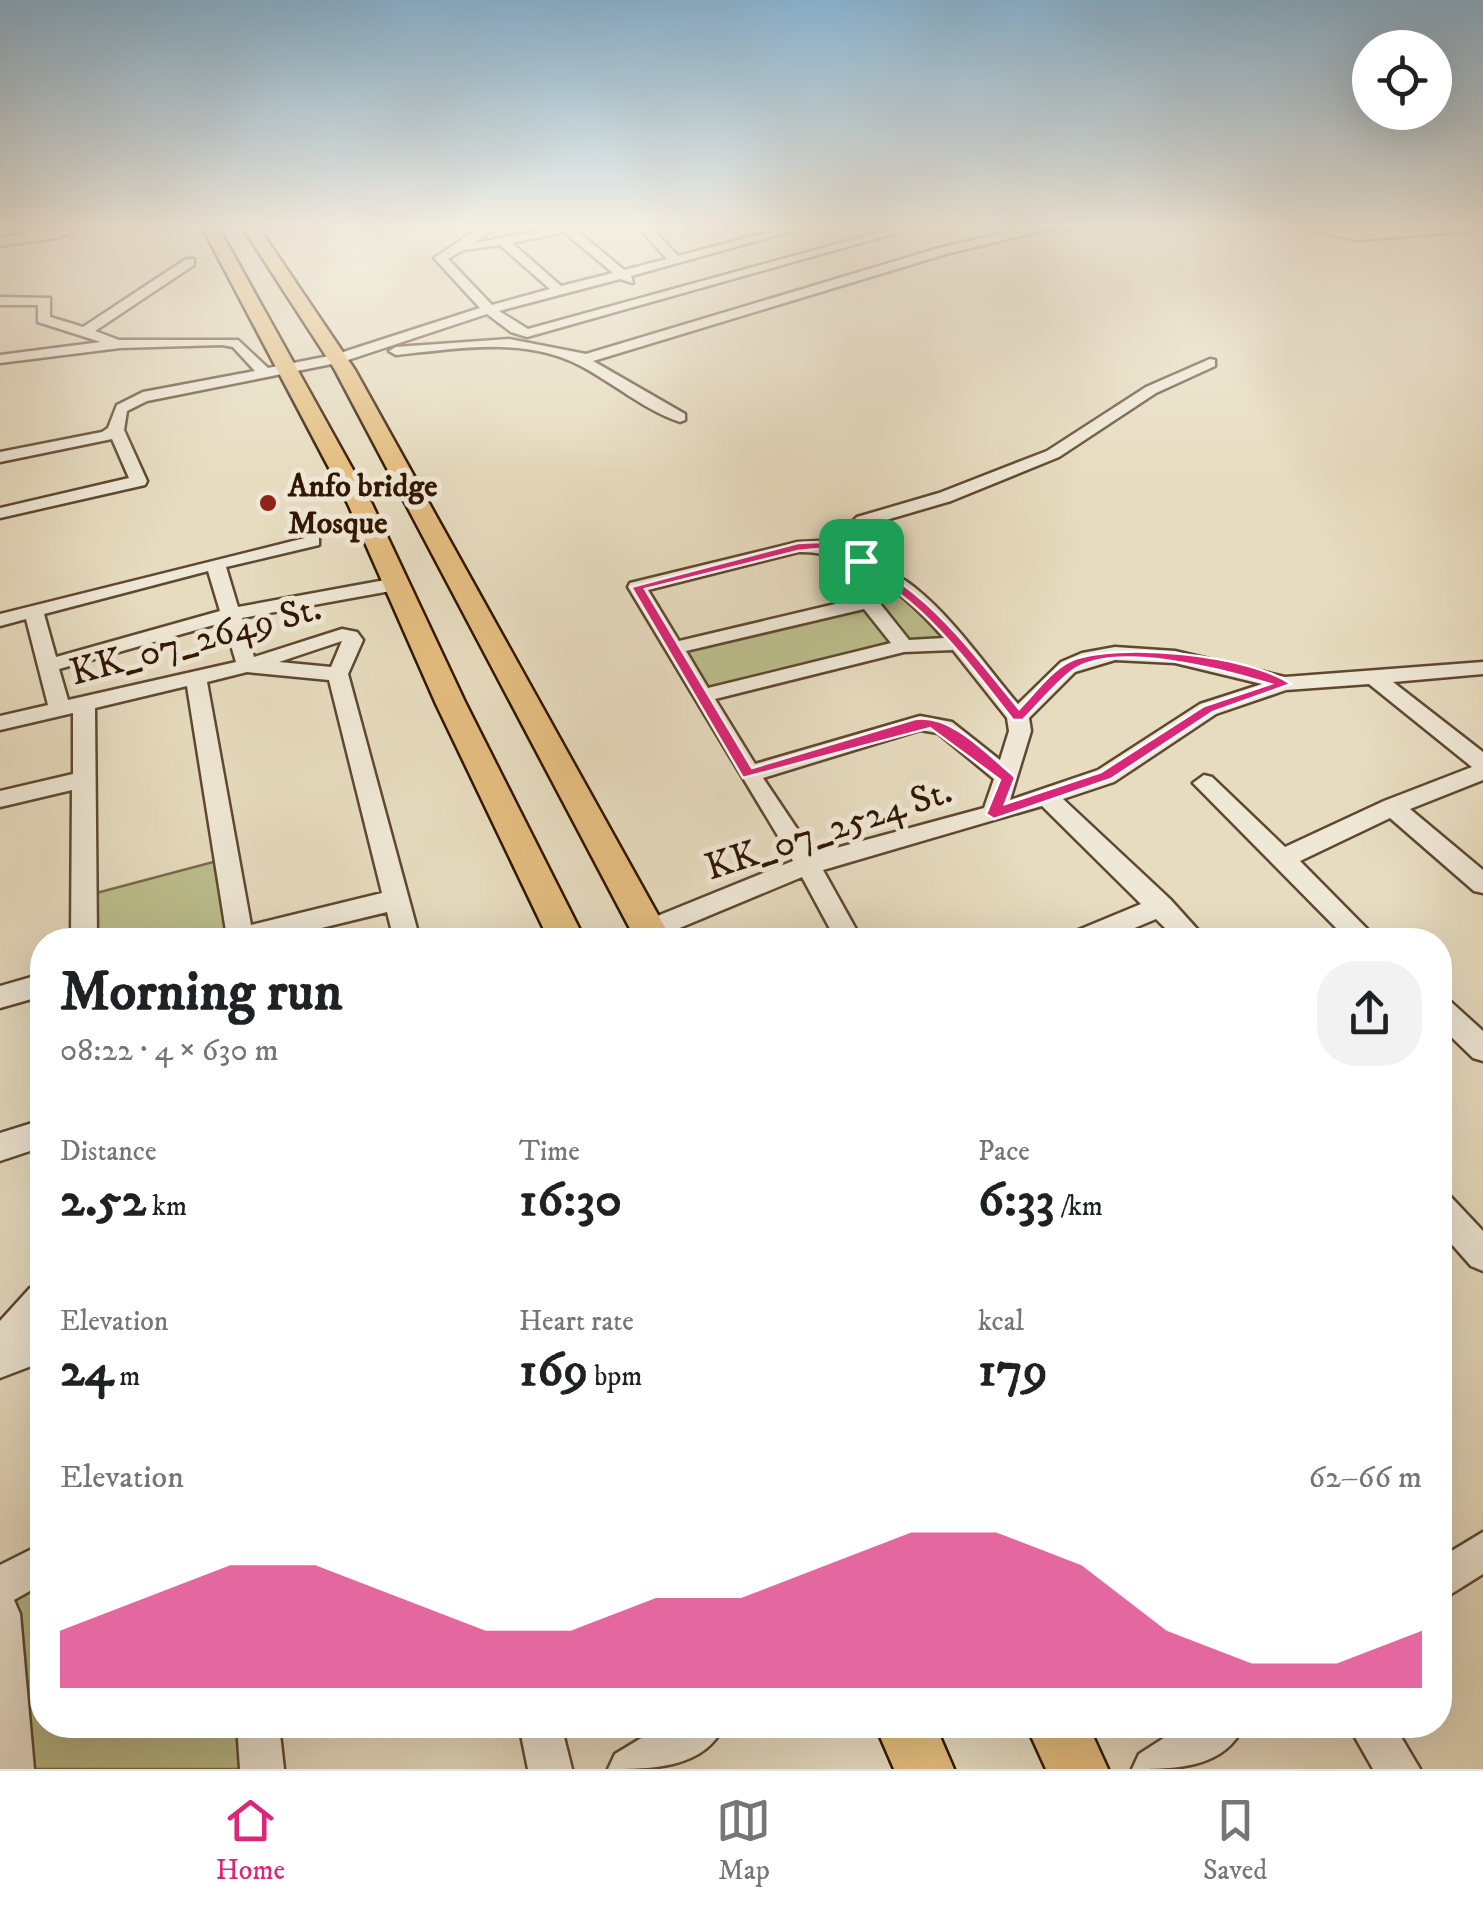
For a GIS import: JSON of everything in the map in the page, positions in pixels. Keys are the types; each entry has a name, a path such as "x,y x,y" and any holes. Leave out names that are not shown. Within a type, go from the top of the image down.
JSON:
{"highway":[{"path":"255,308 345,476 560,928"},
{"path":"308,308 344,357 383,438 648,928"},
{"path":"910,1738 924,1769"},
{"path":"1062,1738 1078,1769"}],"street":[{"path":"44,308 43,319 120,344"},
{"path":"85,332 122,308"},
{"path":"0,513 140,481 116,430 116,414 128,403 344,357 496,308"},
{"path":"490,309 526,333 620,308"},
{"path":"579,359 754,308"},
{"path":"692,313 706,322"},
{"path":"0,360 120,344 232,342 265,373"},
{"path":"344,357 502,342 530,344 579,359 680,416"},
{"path":"861,561 849,547 848,535 862,521 944,497 1053,454 1151,390 1210,362"},
{"path":"0,457 98,439 116,430"},
{"path":"0,620 214,563 314,541"},
{"path":"842,928 808,866 748,774 637,587 798,547 819,546 861,561 908,590 960,644 1018,717 1020,731 994,814"},
{"path":"214,563 247,666 338,674 403,928"},
{"path":"46,666 228,615 396,584"},
{"path":"674,648 865,603 870,604 904,646"},
{"path":"33,610 60,710"},
{"name":"KK_07_2649 St.","path":"0,723 247,666 342,634 353,640 338,674"},
{"path":"702,696 904,646 960,644"},
{"path":"1018,717 1070,666 1092,658 1160,655 1218,664 1284,684"},
{"name":"KK_07_2524 St.","path":"668,928 808,866 994,814 1106,776 1208,709 1284,684 1483,668"},
{"path":"1280,860 1483,768 1371,676"},
{"path":"196,679 235,928"},
{"path":"84,705 84,928"},
{"path":"748,774 920,723 944,728 1008,778"},
{"path":"0,800 83,780"},
{"path":"1204,783 1353,928"},
{"path":"1048,796 1182,928"},
{"path":"1392,807 1483,884"},
{"path":"282,928 395,900"},
{"path":"1109,928 1161,906"},
{"path":"0,996 30,989"},
{"path":"1452,1021 1483,1049"},
{"path":"0,1147 30,1138"},
{"path":"0,1347 30,1313"},
{"path":"0,1362 30,1350"},
{"path":"1452,1572 1483,1551"},
{"path":"0,1586 30,1570"},
{"path":"0,1614 12,1769"},
{"path":"259,1738 262,1769"},
{"path":"543,1738 550,1769"},
{"path":"630,1769 681,1738"},
{"path":"1154,1769 1203,1738"},
{"path":"1378,1738 1398,1769"}],"green space":[{"path":"912,590 952,635 701,696 673,646"},
{"path":"228,858 230,928 85,928 85,896"},
{"path":"30,1570 30,1738 259,1738 262,1769 12,1769 0,1586"}],"place":[{"name":"Anfo bridge Mosque","path":"268,503"}],"route":[{"path":"819,546 861,561 908,590 960,644 1018,717 1070,666 1092,658 1160,655 1218,664 1284,684 1208,709 1106,776 994,814 1008,778 932,723 920,723 748,774 637,587 798,547 819,546"}]}
